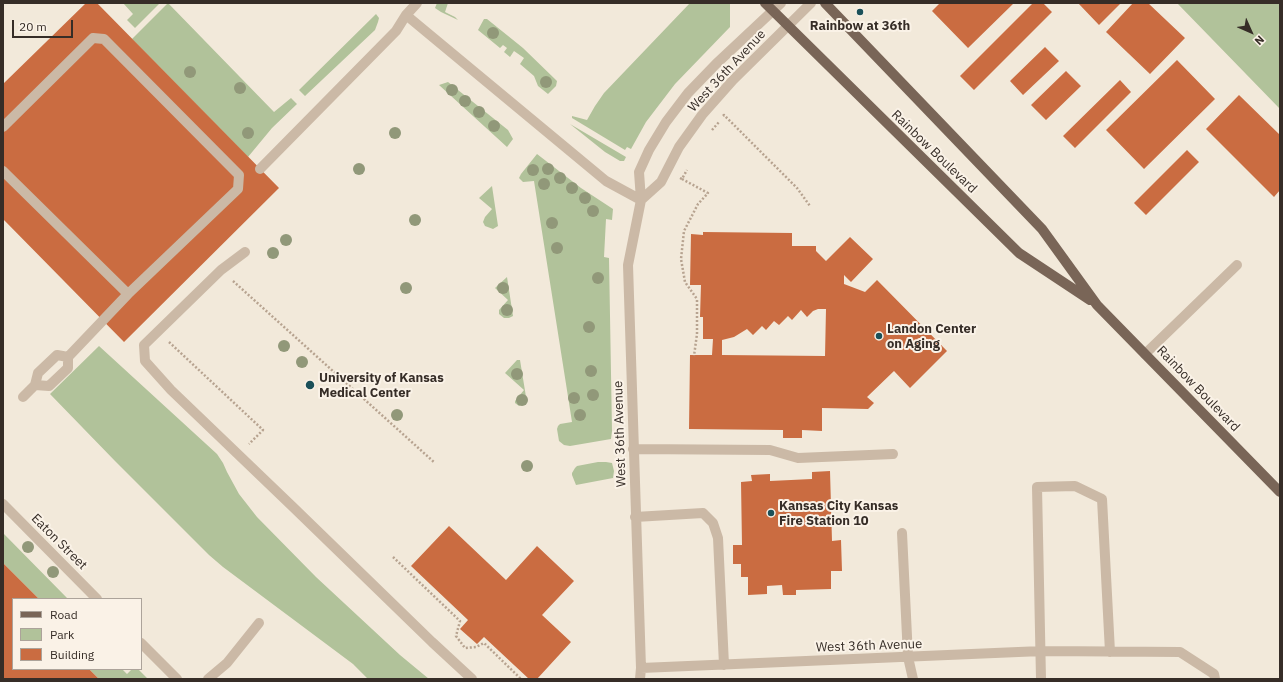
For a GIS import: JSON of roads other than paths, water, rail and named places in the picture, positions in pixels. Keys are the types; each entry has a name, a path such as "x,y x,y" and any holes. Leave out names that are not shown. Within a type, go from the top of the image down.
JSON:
{"main road":[{"name":"Rainbow Boulevard","path":"765,3 1019,253 1097,305"},
{"name":"Rainbow Boulevard","path":"825,3 1042,229 1097,305 1280,492"}],"street":[{"path":"260,169 396,31 406,15 417,3"},
{"name":"West 36th Avenue","path":"640,679 641,668 628,265 642,200 639,172 666,122 688,93 716,64 781,3"},
{"name":"West 36th Avenue","path":"642,200 661,182 679,147 702,115 733,80 811,3"},
{"path":"406,15 606,181 642,200"},
{"path":"3,127 93,38 104,39 239,175 238,189 128,294 68,357 68,368 49,386 35,384"},
{"path":"3,171 128,294"},
{"path":"245,252 221,270 144,345 145,361 170,390 472,679"},
{"path":"1145,354 1238,266"},
{"path":"23,397 35,384 38,373 57,354 68,357"},
{"path":"634,449 770,450 798,458 893,454"},
{"path":"1042,679 1037,487 1075,486 1102,499 1110,652"},
{"name":"Eaton Street","path":"3,504 96,598"},
{"path":"635,517 703,513 713,523 718,538 724,665"},
{"path":"902,533 908,657 914,679"},
{"path":"208,679 226,663 258,623"},
{"path":"142,644 177,679"},
{"name":"West 36th Avenue","path":"641,668 1042,651 1180,652 1214,674 1215,679"}],"place":[{"name":"Rainbow at 36th","path":"860,12"},
{"name":"Landon Center on Aging","path":"879,336"},
{"name":"University of Kansas Medical Center","path":"310,385"},
{"name":"Kansas City Kansas Fire Station 10","path":"771,513"}]}
